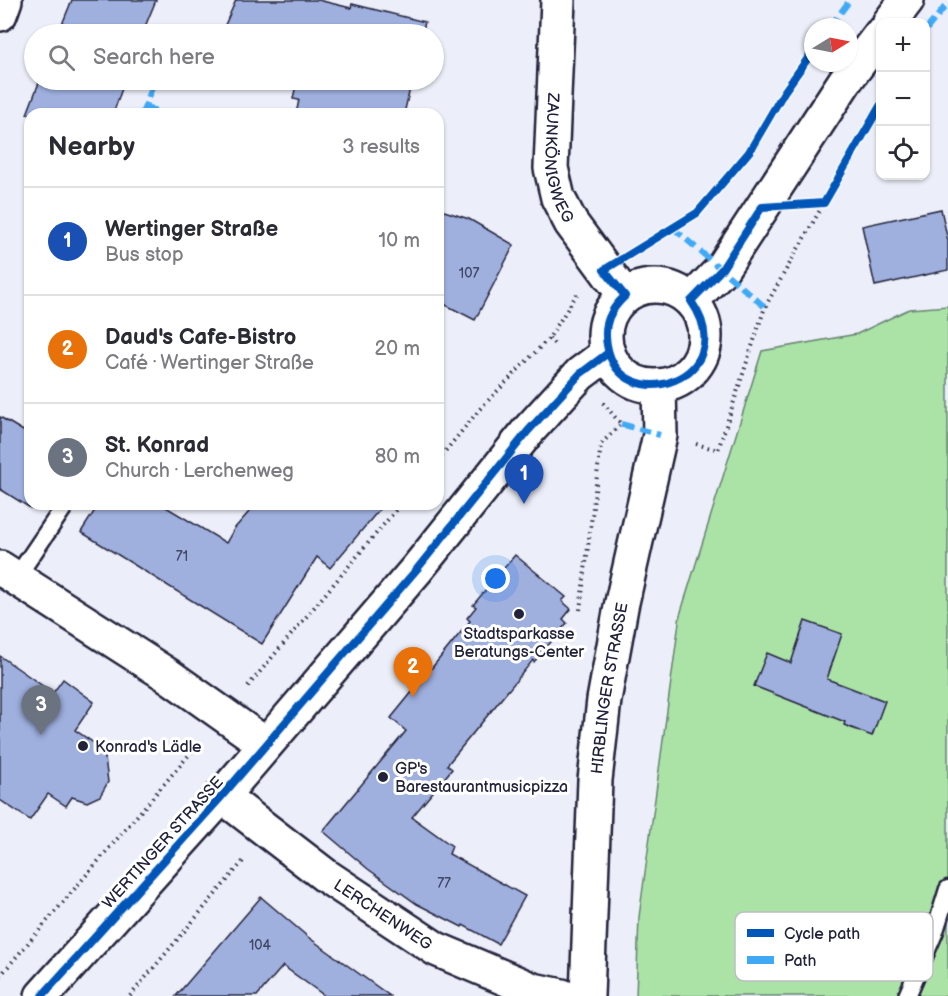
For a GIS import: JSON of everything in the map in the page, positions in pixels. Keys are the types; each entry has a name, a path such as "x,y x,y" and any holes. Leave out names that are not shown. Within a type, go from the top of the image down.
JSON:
{"street":[{"path":"0,14 5,0"},
{"name":"ZAUNKÖNIGWEG","path":"558,0 551,168 558,198 571,223 625,296"},
{"path":"893,18 907,0"},
{"path":"691,301 722,269 839,91 876,40"},
{"path":"651,286 665,287 679,292 691,301 704,326 704,343 699,359 689,372 675,381 659,386 644,385 627,378 615,366 608,353 605,335 608,319 615,306 637,289 651,286"},
{"name":"WERTINGER STRASSE","path":"42,996 222,796 417,569 528,431 580,374 608,353"},
{"name":"HIRBLINGER STRASSE","path":"587,996 595,780 604,700 621,606 660,435 659,386"},
{"path":"8,573 170,676 265,744"},
{"name":"LERCHENWEG","path":"222,796 326,876 436,950 533,990 562,996"}],"lane":[{"path":"8,573 61,510"},
{"path":"933,936 948,889"},
{"path":"907,996 913,981"}],"path":[{"path":"660,435 718,450 765,307 824,203"},
{"path":"444,453 480,410 549,338 579,291 604,270"},
{"path":"0,976 396,510"},
{"path":"130,996 268,832"}],"green space":[{"path":"948,306 948,996 636,996 639,917 680,615 762,351 857,334 909,309"}],"building":[{"path":"72,0 156,0 146,24 62,24"},
{"path":"236,0 318,0 351,8 352,4 425,22 424,24 225,24"},
{"path":"36,90 121,90 115,108 29,108"},
{"path":"295,90 410,90 405,108 297,108 299,100 293,99"},
{"path":"941,209 948,241 948,270 875,286 862,226"},
{"path":"444,211 469,219 514,245 475,320 444,304"},
{"path":"0,417 24,431 24,504 0,489"},
{"path":"95,510 171,510 226,543 234,529 251,510 379,510 330,568 317,557 262,644 81,532"},
{"path":"515,555 566,597 562,601 571,609 563,619 567,623 534,662 533,660 447,765 452,769 412,817 452,846 449,854 525,896 498,944 417,904 368,869 323,831 406,731 391,718 470,621 467,618 476,607 473,605"},
{"path":"805,621 842,634 827,679 885,701 872,736 844,725 845,722 754,686 767,653 791,663"},
{"path":"0,656 53,693 63,679 94,702 75,730 104,750 108,782 100,796 87,802 72,797 66,806 48,794 30,820 0,800"},
{"path":"261,897 308,937 390,996 325,996 283,966 257,996 176,996"}],"marked path":[{"path":"837,18 850,0"},
{"path":"930,25 948,3"},
{"path":"144,108 151,90"},
{"path":"145,106 150,108"},
{"path":"673,228 765,307"},
{"path":"621,424 660,435"}],"cycle path":[{"path":"804,64 784,92 749,152 697,213 604,270 625,296 609,318 606,330 607,345 617,368 633,381 654,385 674,380 692,369 702,351 703,328 691,301 722,269 762,207 824,203 876,113"},
{"path":"42,996 222,796 417,569 528,431 580,374 608,353"}],"place":[{"name":"Wertinger Straße","path":"524,504"},
{"name":"Stadtsparkasse Beratungs-Center","path":"519,614"},
{"name":"Daud's Cafe-Bistro","path":"413,697"},
{"name":"St. Konrad","path":"41,735"},
{"name":"Konrad's Lädle","path":"83,746"},
{"name":"GP's Barestaurantmusicpizza","path":"383,777"}]}
